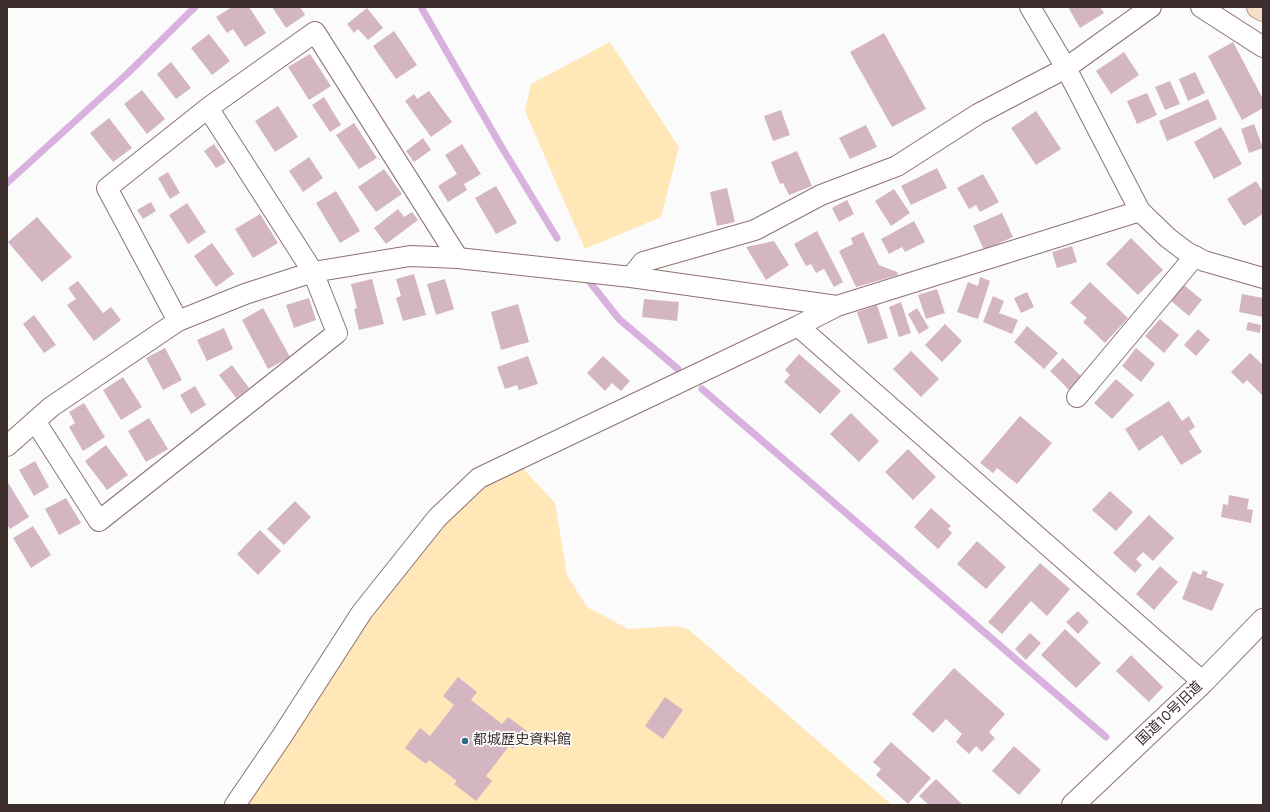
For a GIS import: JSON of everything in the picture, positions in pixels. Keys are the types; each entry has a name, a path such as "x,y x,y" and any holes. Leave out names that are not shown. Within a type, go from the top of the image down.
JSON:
{"main road":[{"path":"1258,7 1263,10"}],"street":[{"path":"1030,7 1066,68 1140,211 1168,238 1188,253 1204,261 1263,278"},
{"path":"631,277 643,262 755,230 821,195 897,166 978,114 1066,68 1151,7"},
{"path":"1201,7 1263,46"},
{"path":"178,321 107,188 208,108 315,32 458,258"},
{"path":"35,421 99,521 337,333 313,272 208,108"},
{"path":"235,805 282,736 362,612 437,518 479,478 837,306 1140,211"},
{"path":"7,446 51,407 178,321 245,294 313,272 410,256 458,258 631,277 837,306"},
{"path":"1077,397 1195,256"},
{"path":"798,326 1203,682"},
{"name":"国道10号旧道","path":"1074,805 1203,682 1263,620"}],"shaded area":[{"path":"610,42 679,147 661,217 585,249 525,111 531,84"},
{"path":"515,460 555,503 567,575 587,607 628,629 675,626 688,629 892,805 235,805 437,518"}],"building":[{"path":"232,7 249,7 266,33 245,47 233,29 227,33 216,17"},
{"path":"272,7 300,7 305,15 286,28"},
{"path":"1072,7 1100,7 1104,13 1080,28 1069,9"},
{"path":"367,8 383,28 368,40 358,29 354,33 347,24"},
{"path":"394,31 417,65 396,79 373,46"},
{"path":"884,33 926,109 892,127 850,52"},
{"path":"209,34 230,61 212,75 191,48"},
{"path":"1233,42 1263,99 1263,108 1242,120 1208,56"},
{"path":"1124,52 1139,75 1111,94 1096,71"},
{"path":"310,54 331,86 309,100 288,67"},
{"path":"171,62 191,88 176,99 157,74"},
{"path":"1195,72 1205,93 1188,101 1179,79"},
{"path":"1170,81 1180,104 1165,110 1155,87"},
{"path":"142,90 165,119 147,134 124,104"},
{"path":"429,91 452,122 431,137 405,101 414,94 417,99"},
{"path":"1147,93 1157,115 1137,124 1127,101"},
{"path":"324,97 341,125 330,132 312,105"},
{"path":"1208,99 1217,119 1167,141 1159,121"},
{"path":"278,106 298,137 275,152 255,121"},
{"path":"781,110 790,135 773,141 764,116"},
{"path":"1036,111 1061,149 1036,165 1011,128"},
{"path":"109,118 132,148 113,162 90,133"},
{"path":"354,123 377,158 359,169 336,135"},
{"path":"1254,124 1263,148 1249,153 1241,129"},
{"path":"866,125 877,147 850,159 839,138"},
{"path":"1221,127 1242,164 1214,179 1194,142"},
{"path":"423,138 431,150 414,162 406,151"},
{"path":"214,144 226,162 216,168 204,151"},
{"path":"462,144 481,174 464,184 467,190 448,202 438,186 457,174 445,155"},
{"path":"797,151 812,186 789,195 783,183 780,184 771,162"},
{"path":"309,157 323,178 303,192 289,171"},
{"path":"937,168 947,188 911,205 901,186"},
{"path":"384,169 402,194 376,212 358,187"},
{"path":"168,172 180,193 170,199 158,178"},
{"path":"983,174 999,202 980,212 976,205 969,209 957,188"},
{"path":"1256,181 1263,192 1263,214 1244,226 1227,199"},
{"path":"496,186 517,223 496,234 475,198"},
{"path":"727,188 735,222 717,226 710,192"},
{"path":"894,189 910,213 891,226 875,201"},
{"path":"336,191 360,231 340,243 316,203"},
{"path":"847,200 854,214 839,222 832,208"},
{"path":"151,202 156,211 143,219 137,210"},
{"path":"187,203 206,232 188,244 169,215"},
{"path":"398,209 404,217 412,212 418,220 386,244 374,228"},
{"path":"1002,213 1013,237 984,250 973,226"},
{"path":"260,214 278,243 253,258 235,229"},
{"path":"37,217 72,257 42,282 8,242"},
{"path":"914,221 925,242 905,252 902,247 889,254 881,239"},
{"path":"817,231 843,282 834,287 824,269 816,273 811,264 806,266 794,244"},
{"path":"863,232 879,265 897,272 898,275 856,287 839,251 853,244 851,238"},
{"path":"1131,238 1163,270 1138,295 1106,264"},
{"path":"774,241 789,265 766,280 746,247"},
{"path":"212,243 234,274 216,287 194,256"},
{"path":"1072,246 1077,262 1057,268 1052,252"},
{"path":"414,274 426,315 403,321 396,298 401,296 396,279"},
{"path":"980,277 990,281 978,319 957,312 968,282 978,286"},
{"path":"372,279 384,324 359,330 354,309 357,308 351,284"},
{"path":"445,279 454,309 436,315 427,284"},
{"path":"78,281 103,313 111,307 121,320 94,341 67,305 76,299 68,288"},
{"path":"1090,282 1128,318 1105,343 1083,322 1087,318 1070,303"},
{"path":"1184,285 1202,300 1189,316 1171,301"},
{"path":"937,289 945,313 926,319 918,295"},
{"path":"1027,292 1034,307 1021,313 1014,298"},
{"path":"1242,294 1263,298 1263,317 1239,312"},
{"path":"993,296 1004,301 999,313 1018,320 1012,334 983,322"},
{"path":"309,298 316,320 294,328 286,305"},
{"path":"644,299 679,302 677,321 642,317"},
{"path":"901,302 911,333 899,337 889,307"},
{"path":"518,304 529,342 501,350 491,312"},
{"path":"877,305 888,338 868,344 857,312"},
{"path":"263,308 290,357 268,369 242,320"},
{"path":"917,308 929,328 919,334 908,314"},
{"path":"34,315 56,345 44,353 23,324"},
{"path":"1160,319 1179,335 1164,353 1145,336"},
{"path":"1248,322 1261,325 1260,333 1246,330"},
{"path":"945,324 962,341 942,362 925,345"},
{"path":"1027,326 1058,353 1044,369 1014,342"},
{"path":"224,328 233,349 207,361 197,340"},
{"path":"1198,329 1210,340 1196,356 1184,345"},
{"path":"165,348 182,380 163,390 146,358"},
{"path":"1136,348 1155,364 1141,382 1122,366"},
{"path":"911,351 939,379 921,397 893,369"},
{"path":"1250,353 1263,365 1263,396 1247,380 1243,384 1231,372"},
{"path":"799,354 841,391 820,414 784,382 790,375 785,370"},
{"path":"528,356 538,384 519,390 517,385 505,389 497,367"},
{"path":"603,356 630,381 621,391 612,383 605,391 587,373"},
{"path":"1063,358 1083,378 1070,391 1050,371"},
{"path":"232,365 249,388 236,398 219,375"},
{"path":"123,377 142,407 121,420 103,390"},
{"path":"1116,379 1134,395 1112,419 1094,403"},
{"path":"195,386 206,405 191,414 180,395"},
{"path":"1169,401 1182,421 1189,416 1195,427 1189,431 1202,452 1181,465 1162,435 1139,451 1125,429"},
{"path":"84,403 105,437 83,451 69,427 75,423 69,412"},
{"path":"851,413 879,441 859,462 830,434"},
{"path":"1020,416 1052,443 1017,484 997,468 993,473 980,463"},
{"path":"149,418 168,449 146,462 128,431"},
{"path":"106,445 128,475 107,490 85,461"},
{"path":"908,449 936,477 913,500 885,472"},
{"path":"35,461 49,487 34,496 19,470"},
{"path":"7,481 29,517 10,529 7,524"},
{"path":"1110,491 1133,512 1116,531 1092,510"},
{"path":"1229,495 1249,499 1247,509 1253,510 1251,523 1221,517 1223,504 1228,505"},
{"path":"66,498 81,523 59,535 45,509"},
{"path":"295,501 311,517 284,545 267,529"},
{"path":"931,508 951,526 948,529 952,533 938,549 914,527"},
{"path":"1149,515 1174,538 1153,561 1143,552 1136,559 1142,565 1135,573 1113,553"},
{"path":"33,526 51,555 31,568 13,538"},
{"path":"260,530 281,551 258,575 237,554"},
{"path":"977,541 1006,567 986,589 957,564"},
{"path":"1040,563 1070,589 1047,616 1031,601 1002,634 988,622"},
{"path":"1160,566 1178,582 1154,610 1136,594"},
{"path":"1203,570 1208,572 1206,577 1224,584 1212,611 1182,599 1193,571 1201,575"},
{"path":"1078,611 1089,622 1078,634 1066,622"},
{"path":"1065,629 1101,663 1076,688 1041,655"},
{"path":"1030,633 1041,643 1026,660 1015,649"},
{"path":"1131,655 1163,687 1149,702 1116,671"},
{"path":"954,668 1005,714 989,732 995,738 982,752 976,746 969,754 956,742 962,734 946,719 933,733 912,714"},
{"name":"都城歴史資料館","path":"458,677 477,692 471,700 502,724 508,717 527,731 513,749 509,746 486,776 492,781 476,801 454,784 457,781 429,760 426,764 405,748 420,728 430,736 454,705 443,696"},
{"path":"665,697 683,710 663,739 645,726"},
{"path":"891,742 931,778 908,804 876,775 881,769 873,762"},
{"path":"1014,746 1041,770 1019,795 992,771"},
{"path":"936,779 962,804 961,805 929,805 919,796"}],"waterway":[{"path":"7,183 128,73 195,7"},
{"path":"421,7 501,146 557,238"},
{"path":"585,276 619,319 678,369"},
{"path":"702,389 1106,737"}],"place":[{"name":"都城歴史資料館","path":"465,741"}]}
